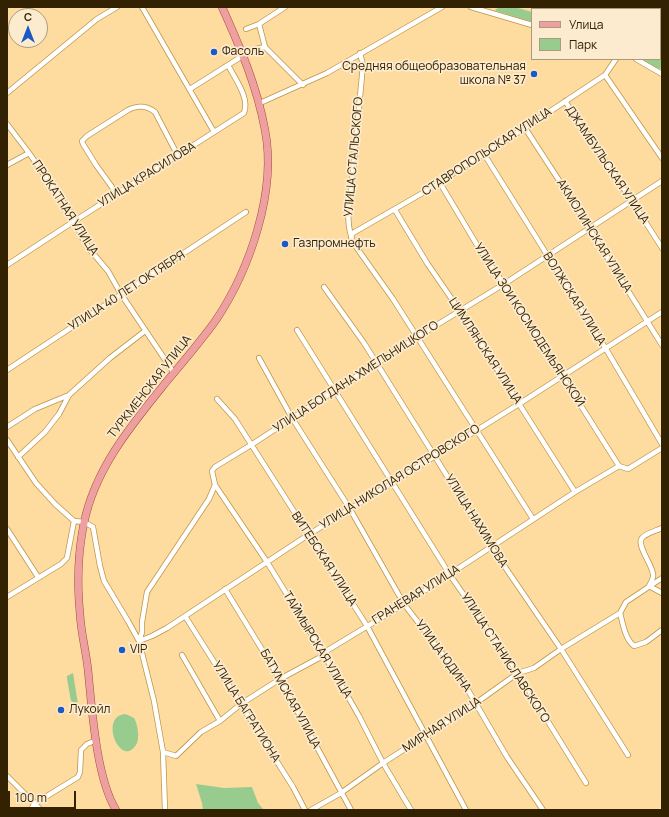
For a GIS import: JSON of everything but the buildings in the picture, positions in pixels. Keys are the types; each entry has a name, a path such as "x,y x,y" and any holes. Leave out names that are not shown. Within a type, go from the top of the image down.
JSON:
{"main road":[{"name":"ТУРКМЕНСКАЯ УЛИЦА","path":"116,810 104,780 97,740 79,601 79,572 84,522 98,482 113,454 133,423 198,344 223,308 243,270 257,232 263,207 268,166 266,132 254,81 222,7"}],"street":[{"path":"7,93 97,19 117,7"},
{"path":"142,7 214,132"},
{"path":"260,103 303,85 326,73 442,7"},
{"path":"471,7 531,25"},
{"path":"246,30 259,24 283,8"},
{"path":"259,24 265,47 303,85"},
{"path":"190,88 244,55 256,49 265,47"},
{"name":"УЛИЦА СТАЛЬСКОГО","path":"351,237 348,225 348,209 351,192 363,65 360,53"},
{"name":"СТАВРОПОЛЬСКАЯ УЛИЦА","path":"351,237 353,233 440,183 456,171 525,128 605,75 615,60"},
{"path":"638,60 661,73"},
{"name":"УЛИЦА КРАСИЛОВА","path":"7,265 244,114 246,104 242,92 228,65"},
{"path":"605,75 662,158"},
{"name":"ДЖАМБУЛЬСКАЯ УЛИЦА","path":"565,101 662,248"},
{"path":"117,194 83,144 83,139 134,107 149,107 155,112 178,156"},
{"name":"ПРОКАТНАЯ УЛИЦА","path":"7,124 76,220 81,236 91,251 108,271 121,294 174,373"},
{"name":"АКМОЛИНСКАЯ УЛИЦА","path":"525,128 662,345"},
{"path":"7,165 29,153"},
{"name":"ВОЛЖСКАЯ УЛИЦА","path":"484,154 606,349 662,444"},
{"name":"УЛИЦА БОГДАНА ХМЕЛЬНИЦКОГО","path":"139,640 142,632 147,592 209,498 215,484 212,471 215,467 417,337 504,284 662,181"},
{"name":"УЛИЦА ЗОИ КОСМОДЕМЬЯНСКОЙ","path":"440,183 480,250 504,284 619,466"},
{"name":"ЦИМЛЯНСКАЯ УЛИЦА","path":"395,210 427,264 460,311 575,492"},
{"name":"УЛИЦА 40 ЛЕТ ОКТЯБРЯ","path":"7,370 246,212"},
{"path":"351,237 354,244 393,299 533,519"},
{"name":"УЛИЦА НАХИМОВА","path":"324,287 364,343 492,548 561,649 628,755"},
{"name":"УЛИЦА НИКОЛАЯ ОСТРОВСКОГО","path":"139,640 152,636 167,628 308,535 393,483 476,429 519,404 662,312"},
{"name":"УЛИЦА СТАНИСЛАВСКОГО","path":"297,330 450,575 518,674 586,783"},
{"path":"7,427 35,409 69,395 110,358 145,331"},
{"name":"УЛИЦА ЮДИНА","path":"259,358 292,418 350,509 404,604 457,672 507,757 543,810"},
{"path":"18,457 45,432 59,414 69,395"},
{"name":"ВИТЕБСКАЯ УЛИЦА","path":"217,399 234,419 367,626 466,810"},
{"path":"7,440 36,483 55,504 74,521 84,522 93,527 104,581 139,640 154,701 163,752 165,810"},
{"name":"ГРАНЕВАЯ УЛИЦА","path":"163,752 176,756 201,732 220,721 241,704 280,679 319,658 323,653 450,575 575,492 619,466 628,469 662,448"},
{"name":"ТАЙМЫРСКАЯ УЛИЦА","path":"215,484 267,562 323,653 359,716 383,763 411,810"},
{"path":"7,597 61,564 67,558 74,521"},
{"path":"662,528 646,535 640,542 641,548 653,573 653,578 649,586 662,593"},
{"path":"7,529 38,577"},
{"name":"МИРНАЯ УЛИЦА","path":"311,810 341,793 383,763 518,674 534,668 561,649 620,613 626,602 662,578"},
{"name":"БАТУМСКАЯ УЛИЦА","path":"226,589 280,679 341,793 352,810"},
{"path":"620,613 630,642 634,646 646,642 662,630"},
{"name":"УЛИЦА БАГРАТИОНА","path":"185,616 293,787 305,810"},
{"path":"182,655 220,721"},
{"path":"31,810 34,804 78,777 80,772 81,750 87,744 97,740"},
{"path":"7,776 34,804 42,810"}],"green space":[{"path":"499,7 518,8 531,12 531,22 496,11 495,10"},
{"path":"662,55 662,69 655,68 642,60 661,60"},
{"path":"73,673 78,704 71,701 67,679 67,676"},
{"path":"125,714 134,718 137,728 137,743 130,751 124,751 119,747 115,740 113,731 113,723 117,717"},
{"path":"196,784 224,788 252,787 258,803 264,810 203,810"}],"place":[{"name":"Фасоль","path":"214,52"},
{"name":"Средняя общеобразовательная школа № 37","path":"534,74"},
{"name":"Газпромнефть","path":"285,244"},
{"name":"VIP","path":"122,650"},
{"name":"Лукойл","path":"61,710"}]}
